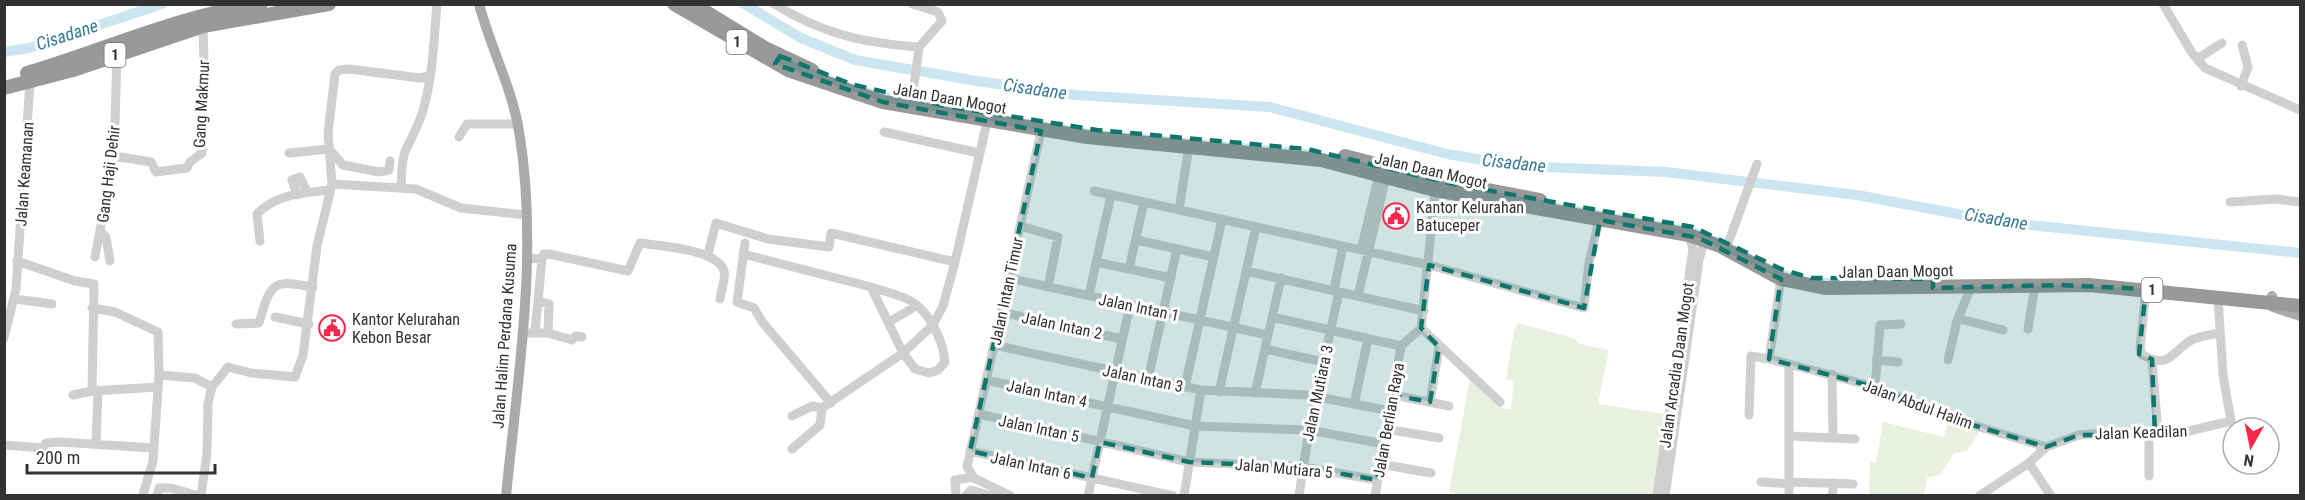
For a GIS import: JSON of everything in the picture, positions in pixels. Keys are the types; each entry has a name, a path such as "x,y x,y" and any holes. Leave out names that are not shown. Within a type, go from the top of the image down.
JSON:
{"highway":[{"name":"1","path":"4,88 117,55 261,4"},
{"name":"1","path":"4,78 99,52 176,22 228,14 329,4"},
{"name":"Jalan Daan Mogot","path":"674,4 826,85 883,102 1041,131 1321,160 1383,176 1693,227 1729,241 1781,269 1811,278 1838,281 1936,283 1971,287 2035,285 2146,290 2218,298 2271,300"},
{"name":"Jalan Daan Mogot","path":"693,4 778,60 840,81 1075,127 1307,149 1436,185 1599,220 1689,235 1709,242 1781,279 1830,289 2088,277 2271,300 2299,307"}],"main road":[{"name":"Jalan Halim Perdana Kusuma","path":"478,4 518,124 526,183 526,258 522,333 506,495"}],"street":[{"path":"401,186 404,157 413,141 414,129 424,108 437,4"},
{"path":"774,4 831,34 919,50"},
{"path":"912,4 941,14 939,28 919,50 913,96"},
{"path":"2163,4 2198,59 2212,73 2301,110"},
{"name":"Gang Makmur","path":"114,156 151,162 156,171 187,168 190,162 202,153 205,96 203,26"},
{"path":"2198,59 2222,43"},
{"path":"2241,86 2248,67 2242,45"},
{"name":"Gang Haji Dehir","path":"95,257 114,156 117,55"},
{"path":"157,495 159,488 171,488 200,495 207,453 208,403 212,387 228,367 251,373 295,377 303,355 309,324 317,246 331,187 328,133 333,81 339,70 349,69 420,78 429,76"},
{"name":"Jalan Keamanan","path":"4,338 15,299 30,82"},
{"path":"792,416 812,406 826,406 903,353 933,325 943,306 956,262 987,122"},
{"path":"459,136 466,124 518,124"},
{"name":"Jalan Intan Timur","path":"970,451 1041,131"},
{"path":"884,132 979,153"},
{"path":"1179,210 1189,146"},
{"path":"289,153 329,149"},
{"path":"329,149 343,165 379,172 389,170 390,161"},
{"path":"1729,241 1756,164"},
{"path":"1358,296 1365,251 1383,176"},
{"path":"1401,346 1420,328 1424,311 1436,185"},
{"path":"260,241 257,214 268,202 331,187 401,186 416,189 461,208 526,215"},
{"path":"1094,191 1429,265 1584,308 1588,263 1599,220"},
{"path":"1089,296 1111,195"},
{"path":"2230,202 2276,199 2301,202"},
{"path":"1129,269 1144,202"},
{"path":"1185,387 1222,220"},
{"path":"708,254 711,252 716,223 796,245 829,247 831,233 956,262"},
{"path":"1020,226 1058,237 1048,286"},
{"path":"1220,392 1256,227"},
{"path":"101,232 106,237 110,261"},
{"name":"Jalan Arcadia Daan Mogot","path":"1657,495 1693,249 1689,235"},
{"path":"1136,240 1214,257"},
{"name":"Jalan Arcadia Daan Mogot","path":"1665,495 1699,260 1703,246 1709,242"},
{"path":"535,332 544,254 628,271 640,243 708,254 720,263 724,271 720,299"},
{"path":"745,243 737,302 754,308 826,406"},
{"name":"Jalan Mutiara 3","path":"1299,495 1309,430 1330,331 1343,246"},
{"path":"1148,379 1177,249"},
{"path":"743,254 871,287 908,299 933,325 944,349 945,362 938,369 929,373 915,369 903,353 871,287"},
{"path":"526,258 542,260"},
{"path":"17,261 94,284 92,308 96,443"},
{"path":"1096,262 1171,278"},
{"path":"1246,271 1424,311"},
{"name":"Jalan Intan 1","path":"1009,278 1268,335"},
{"path":"1256,389 1281,278"},
{"path":"1749,415 1751,356 1769,359 1781,279"},
{"path":"236,324 259,323 267,296 278,284 283,282 313,287"},
{"path":"2028,329 2035,285"},
{"path":"1948,360 1971,287"},
{"path":"2146,290 2140,348 2142,355 2152,359 2171,359 2188,342 2201,336 2220,333"},
{"name":"Jalan Keadilan","path":"1979,495 1996,490 2046,447 2079,435 2189,431 2231,421 2223,375 2218,298"},
{"path":"15,299 52,304"},
{"path":"538,301 549,304 548,333"},
{"path":"1088,495 1130,304"},
{"path":"889,322 916,306"},
{"path":"92,308 115,312 155,328 158,332 159,375 154,448 143,495"},
{"name":"Jalan Intan 2","path":"1001,312 1122,339"},
{"path":"275,317 309,324"},
{"name":"Jalan Berlian Raya","path":"1272,317 1401,346 1375,495"},
{"path":"1960,319 2003,330"},
{"path":"536,321 548,322"},
{"path":"1875,387 1880,325 1901,324"},
{"path":"1420,328 1500,402"},
{"path":"522,333 548,333 572,340 576,336 582,336"},
{"path":"1354,404 1368,339"},
{"name":"Jalan Intan 3","path":"994,345 1201,390 1220,392 1256,389 1316,396 1390,411"},
{"path":"1430,402 1439,347"},
{"path":"1265,349 1323,362"},
{"name":"Jalan Abdul Halim","path":"1769,359 1875,387 1956,420 2046,447"},
{"path":"2149,476 2152,434 2157,421 2152,359"},
{"path":"1876,360 1898,362"},
{"path":"1789,364 1789,495"},
{"path":"1832,374 1833,438"},
{"path":"159,375 195,378 212,387"},
{"name":"Jalan Intan 4","path":"986,380 1195,426 1309,430 1384,444"},
{"path":"73,395 95,391 158,387"},
{"path":"1184,495 1201,390"},
{"path":"1392,396 1449,405"},
{"path":"792,449 820,424 826,406"},
{"name":"Jalan Intan 5","path":"979,414 1189,462"},
{"path":"1386,429 1439,438"},
{"path":"1789,436 1855,439"},
{"path":"4,444 43,448 44,444 50,442 96,443 154,448"},
{"path":"970,451 967,467 973,477 1011,495"},
{"name":"Jalan Intan 6","path":"970,451 1092,478 1151,494 1173,495"},
{"name":"Jalan Mutiara 5","path":"1189,462 1303,467 1377,480"},
{"path":"2029,463 2051,495"},
{"path":"1380,464 1431,473"},
{"path":"956,495 955,480 973,477"},
{"path":"1761,482 1853,484"},
{"path":"1833,483 1833,495"},
{"path":"966,495 971,490 991,495"}],"highlighted area":[{"path":"780,56 851,84 945,106 1097,130 1307,149 1458,185 1693,227 1781,269 1811,278 1933,279 1933,288 2060,285 2146,289 2139,354 2152,359 2155,435 2079,435 2046,447 1956,420 1875,387 1769,359 1781,279 1699,238 1600,220 1584,308 1429,265 1421,328 1439,347 1430,402 1393,395 1377,480 1303,467 1189,462 1100,442 1092,478 970,451 1041,131 883,102 775,64"}],"green space":[{"path":"1518,323 1573,338 1580,344 1609,350 1598,404 1679,416 1668,495 1466,496 1449,492 1470,379 1504,409 1511,409 1514,381 1506,379 1514,331"},
{"path":"1949,418 1981,429 1967,451 1954,453 1940,475 1927,478 1924,495 1869,496 1870,462 1876,463 1883,422 1944,437"}],"waterway":[{"name":"Cisadane","path":"4,52 29,48 162,4"},
{"name":"Cisadane","path":"744,4 801,38 855,60 977,81 1075,95 1270,107 1447,154 1519,166 1666,172 1857,195 2000,222 2300,253"}],"place":[{"name":"Kantor Kelurahan Batuceper","path":"1396,216"},
{"name":"Kantor Kelurahan Kebon Besar","path":"332,328"}]}
